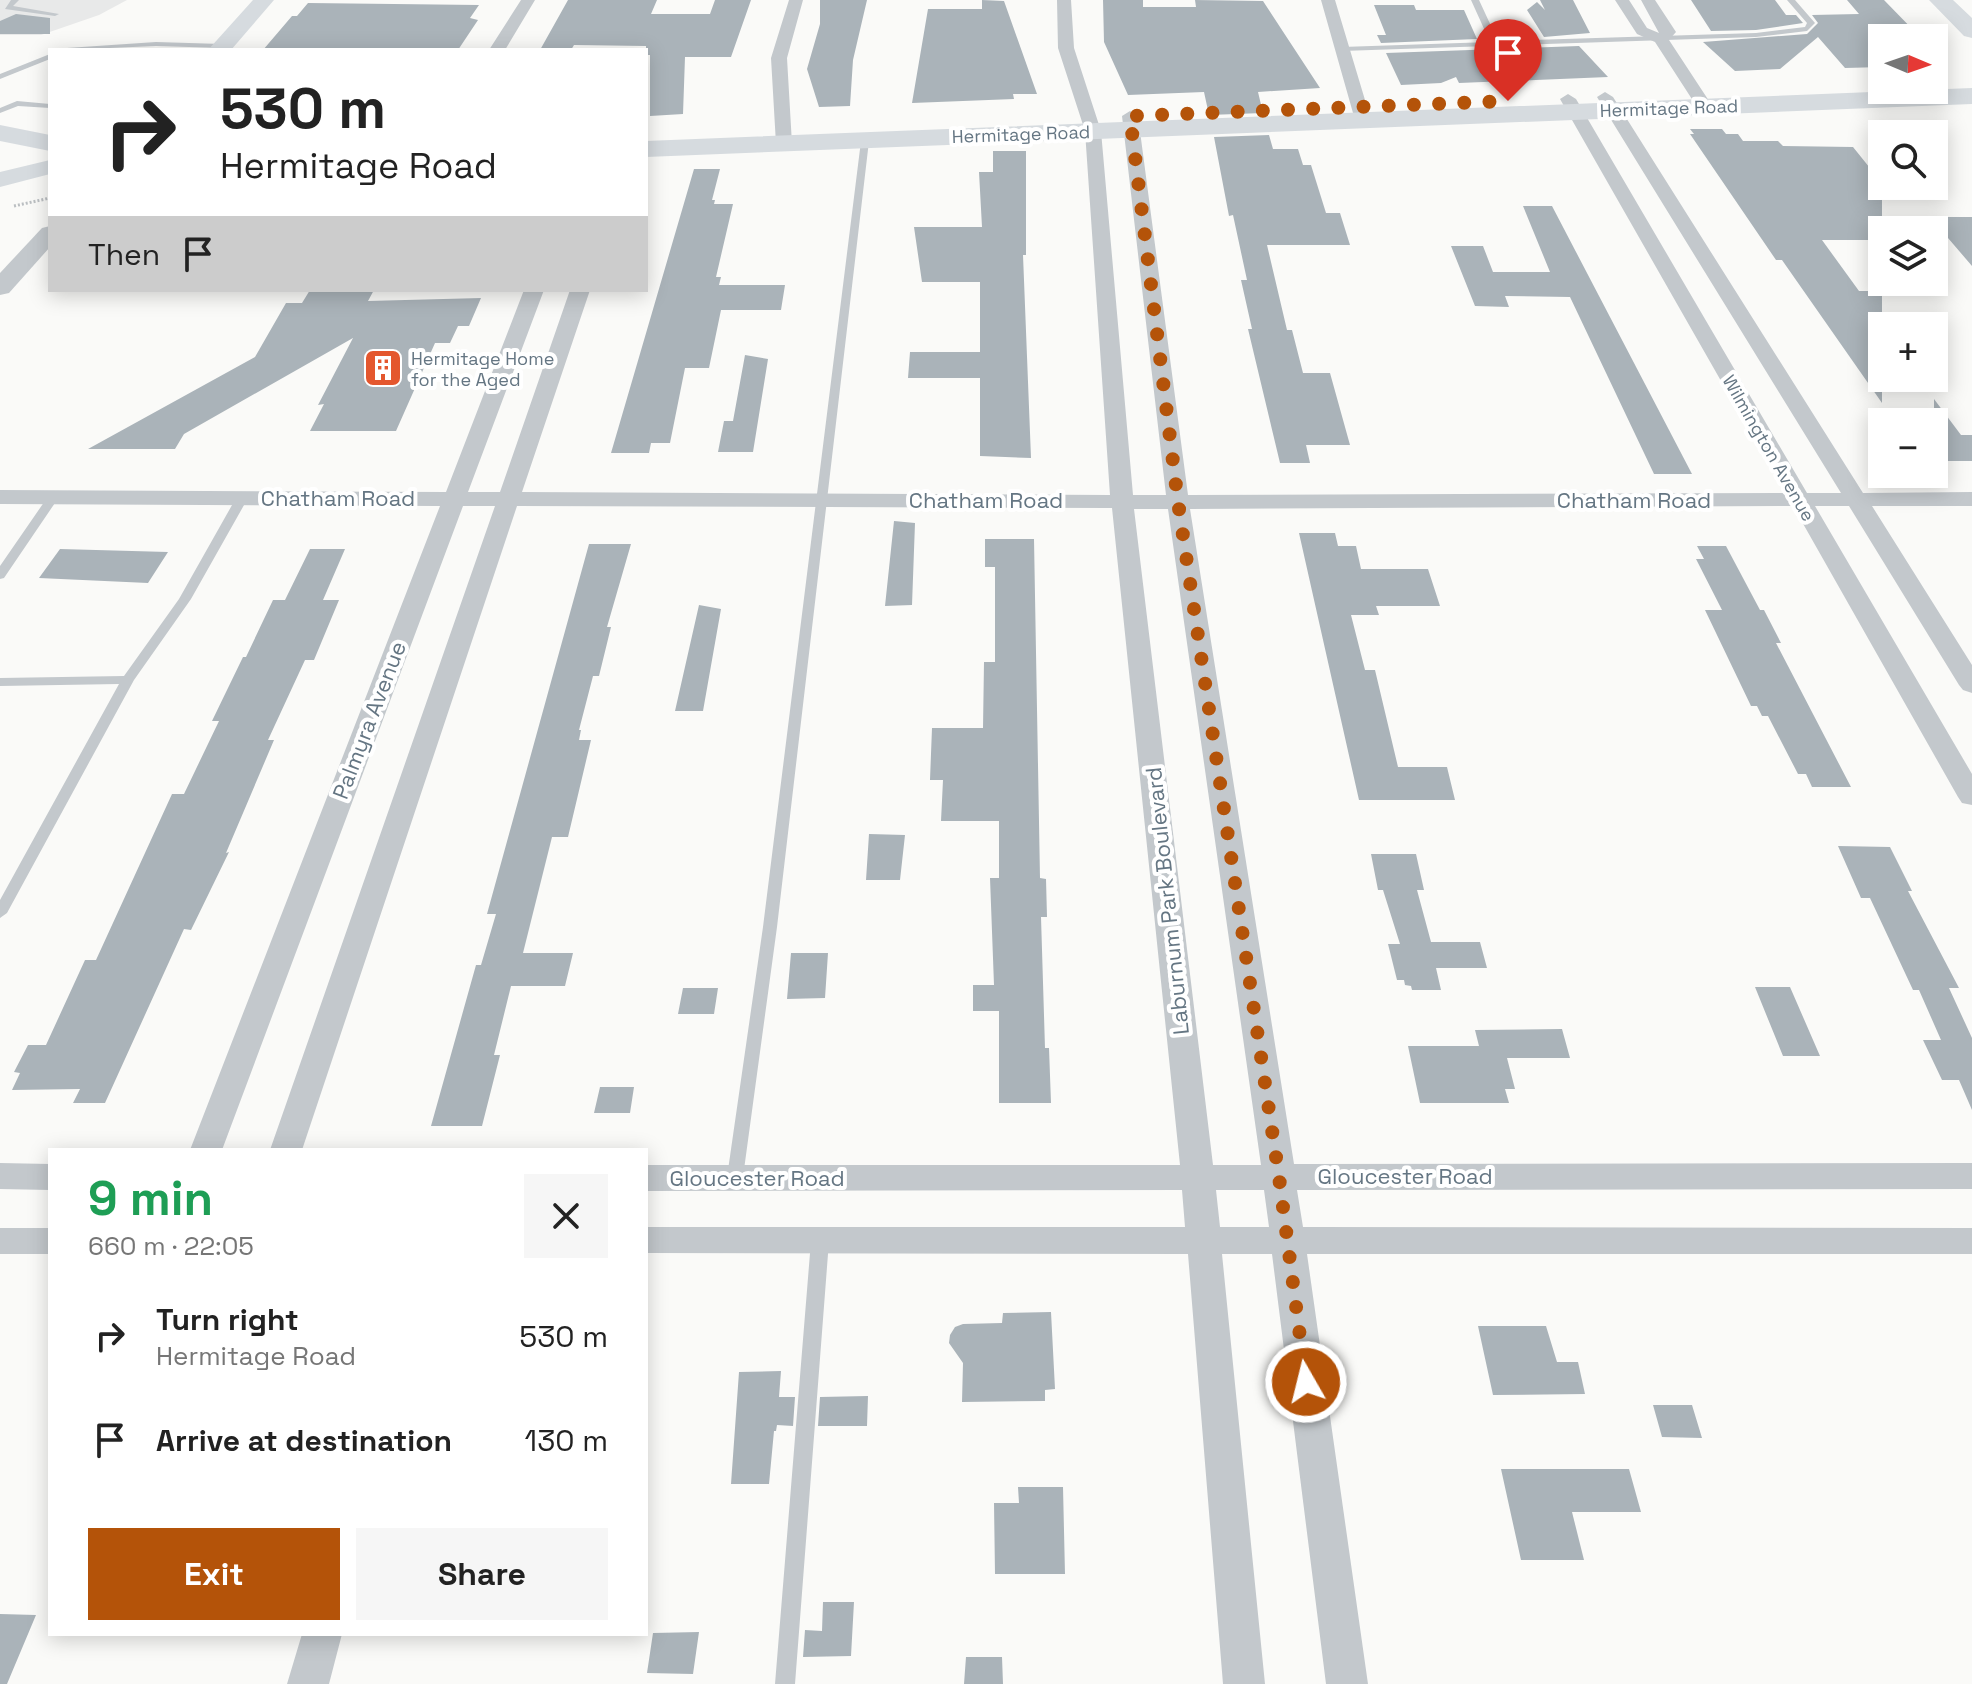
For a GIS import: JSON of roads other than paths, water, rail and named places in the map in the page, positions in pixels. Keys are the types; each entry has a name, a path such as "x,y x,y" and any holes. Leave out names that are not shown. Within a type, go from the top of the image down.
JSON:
{"main road":[{"path":"220,48 264,0"},
{"path":"1948,83 1972,82"},
{"name":"Hermitage Road","path":"1700,100 1868,87"},
{"name":"Hermitage Road","path":"648,149 783,137 1092,124 1700,100 1972,96"},
{"path":"0,113 48,125"},
{"name":"Hermitage Road","path":"648,136 865,141 1092,124"},
{"path":"0,133 48,143"},
{"path":"0,180 48,168"}],"street":[{"path":"498,48 528,0"},
{"path":"783,137 779,58 796,0"},
{"name":"Laburnum Park Boulevard","path":"1064,0 1066,48 1092,124 1122,501 1198,1178 1244,1684"},
{"path":"1328,0 1361,114"},
{"path":"1622,0 1642,31 1661,39 1700,100"},
{"path":"1648,0 1669,32 1661,39"},
{"path":"1609,104 1972,685"},
{"name":"Wilmington Avenue","path":"1572,105 1972,797"},
{"path":"1131,123 1178,502 1279,1177 1347,1684"},
{"path":"0,288 48,235"},
{"name":"Palmyra Avenue","path":"207,1148 533,292"},
{"path":"287,1148 579,292"},
{"name":"Chatham Road","path":"0,497 1178,502 1972,499"},
{"path":"0,1176 48,1177"},
{"name":"Gloucester Road","path":"648,1178 1972,1176"},
{"path":"648,1240 1972,1241"},
{"path":"0,1241 48,1241"},
{"path":"308,1684 321,1636"}],"lane":[{"path":"15,0 8,7 55,14"},
{"path":"1475,0 1495,44"},
{"path":"1342,49 1661,39 1789,33 1807,29 1811,23 1791,0"},
{"path":"97,48 156,44 220,48"},
{"path":"0,77 48,57"},
{"path":"0,113 17,103 48,106"},
{"path":"735,1177 770,927 865,141"},
{"path":"0,575 53,497"},
{"path":"0,913 128,680 185,599 242,498"},
{"path":"0,682 128,680"},
{"path":"785,1684 820,1241"}],"place":[{"name":"Hermitage Home for the Aged","path":"383,368"}]}
